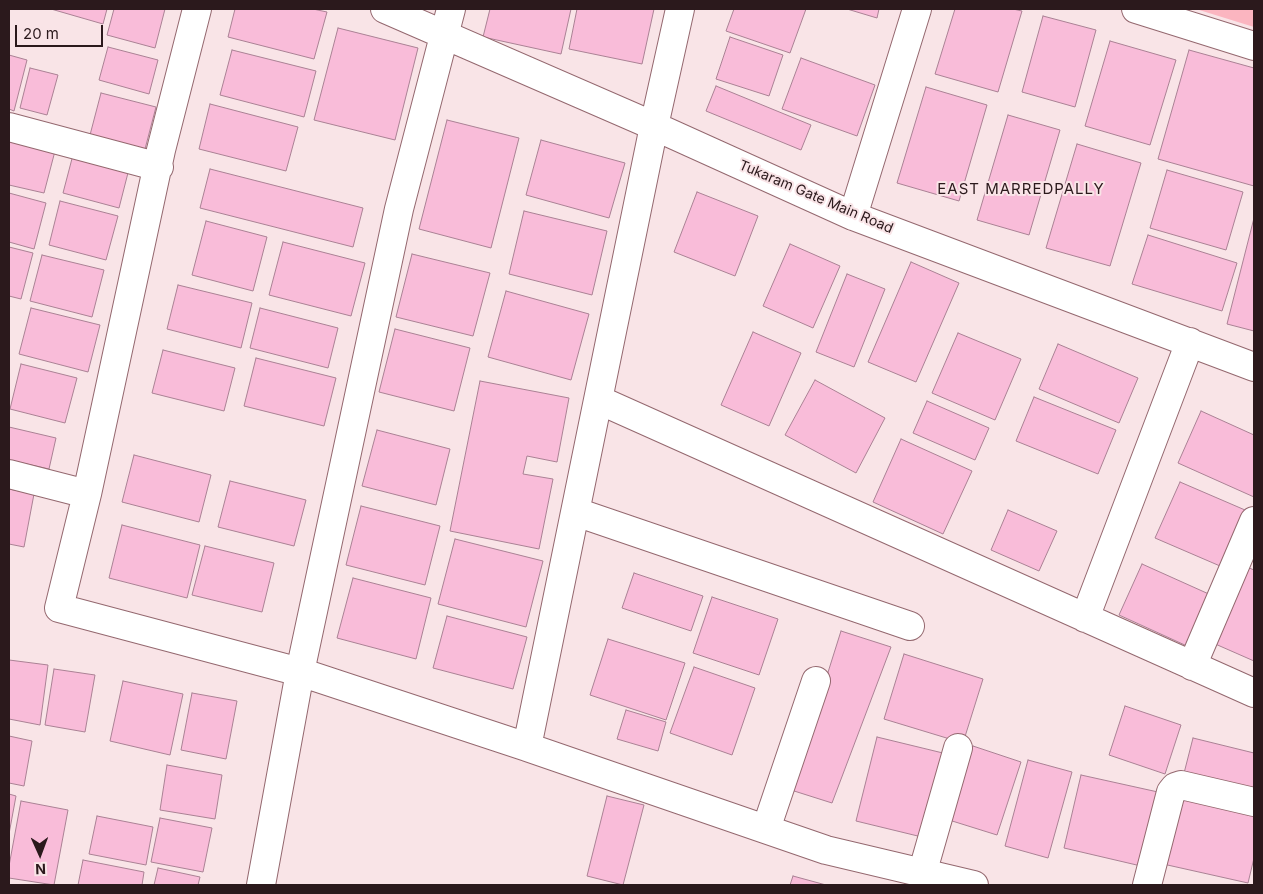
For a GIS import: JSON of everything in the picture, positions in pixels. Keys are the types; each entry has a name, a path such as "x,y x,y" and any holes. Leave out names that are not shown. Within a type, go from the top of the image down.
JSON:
{"street":[{"path":"197,9 161,150 87,494 59,608 300,672 527,747 826,850 974,885"},
{"name":"Tukaram Gate Main Road","path":"385,9 448,21 654,126 853,216 1254,366"},
{"path":"527,747 654,126 680,9"},
{"path":"853,216 917,9"},
{"path":"1136,9 1254,46"},
{"path":"261,885 300,672 399,209 448,21"},
{"path":"9,127 158,167"},
{"path":"1086,618 1190,342"},
{"path":"599,400 1254,693"},
{"path":"9,474 87,494"},
{"path":"576,512 910,626"},
{"path":"1192,666 1254,521"},
{"path":"766,829 816,682"},
{"path":"922,874 958,748"},
{"path":"1147,885 1171,792 1175,787 1181,786 1254,802"}],"shaded area":[{"path":"1196,9 1254,9 1254,27"}],"building":[{"path":"51,9 107,9 103,24"},
{"path":"114,9 165,9 155,48 107,35"},
{"path":"235,9 313,9 327,12 314,59 228,37"},
{"path":"490,9 571,9 561,54 483,37"},
{"path":"577,9 654,9 642,64 569,49"},
{"path":"734,9 806,9 790,53 726,31"},
{"path":"847,9 879,9 877,18"},
{"path":"955,9 1013,9 1022,11 998,92 935,74"},
{"path":"1043,16 1096,30 1075,107 1022,92"},
{"path":"338,28 418,48 395,140 314,120"},
{"path":"730,37 783,55 769,96 716,79"},
{"path":"1110,41 1176,60 1150,145 1085,126"},
{"path":"108,47 158,60 149,94 99,80"},
{"path":"232,50 316,71 304,117 220,95"},
{"path":"1189,50 1254,68 1254,186 1158,159"},
{"path":"9,55 27,60 14,111 9,109"},
{"path":"801,58 875,85 857,136 782,109"},
{"path":"30,68 58,75 47,115 20,108"},
{"path":"716,86 811,125 801,150 706,111"},
{"path":"926,87 987,105 959,201 897,183"},
{"path":"101,93 156,107 145,149 90,135"},
{"path":"210,104 298,127 286,171 199,149"},
{"path":"1008,115 1060,130 1029,235 977,220"},
{"path":"447,120 519,138 491,248 419,229"},
{"path":"9,140 55,151 44,193 9,185"},
{"path":"541,140 625,163 609,218 526,195"},
{"path":"1077,144 1141,163 1110,266 1046,248"},
{"path":"74,151 130,165 119,208 63,193"},
{"path":"210,169 363,208 353,247 200,208"},
{"path":"1167,170 1243,192 1226,250 1150,228"},
{"path":"697,192 758,216 735,276 674,252"},
{"path":"9,193 46,203 34,249 9,242"},
{"path":"60,201 118,216 106,260 49,245"},
{"path":"524,211 607,231 592,295 509,274"},
{"path":"1254,218 1254,331 1227,324"},
{"path":"206,221 267,237 253,291 192,275"},
{"path":"1148,235 1237,263 1222,311 1132,284"},
{"path":"283,242 365,263 351,316 269,295"},
{"path":"790,244 840,266 813,328 763,306"},
{"path":"9,247 33,253 21,299 9,296"},
{"path":"412,254 490,273 473,336 396,317"},
{"path":"42,255 104,270 92,317 30,301"},
{"path":"911,262 959,283 916,382 868,362"},
{"path":"847,274 885,289 854,367 816,352"},
{"path":"178,285 252,303 241,348 167,329"},
{"path":"506,291 589,314 571,380 488,357"},
{"path":"31,308 100,325 88,372 19,354"},
{"path":"260,308 338,328 328,368 250,348"},
{"path":"395,329 470,348 454,411 379,392"},
{"path":"753,332 801,353 769,426 721,405"},
{"path":"958,333 1021,359 995,420 932,393"},
{"path":"1058,344 1138,378 1119,423 1039,389"},
{"path":"163,350 235,368 224,411 152,393"},
{"path":"256,358 336,378 324,426 244,406"},
{"path":"21,364 77,378 65,423 10,409"},
{"path":"815,380 885,418 856,473 785,435"},
{"path":"480,381 569,398 557,462 527,456 523,474 553,479 539,549 450,531"},
{"path":"1034,397 1116,430 1098,474 1016,441"},
{"path":"927,401 989,428 975,460 913,433"},
{"path":"1201,411 1254,435 1254,497 1178,463"},
{"path":"9,427 56,438 49,469 9,460"},
{"path":"377,430 450,449 436,505 362,486"},
{"path":"901,439 972,471 943,534 873,502"},
{"path":"134,455 211,475 199,522 122,502"},
{"path":"230,481 306,500 294,546 218,527"},
{"path":"1180,482 1252,513 1227,569 1155,538"},
{"path":"9,489 34,494 24,547 9,544"},
{"path":"361,506 440,526 425,585 346,565"},
{"path":"1008,510 1057,531 1039,571 991,550"},
{"path":"122,525 200,545 187,598 109,578"},
{"path":"455,539 543,561 526,627 438,604"},
{"path":"205,546 274,563 262,612 192,595"},
{"path":"1142,564 1211,595 1187,646 1119,615"},
{"path":"1247,567 1254,570 1254,661 1213,643"},
{"path":"634,573 703,596 691,631 622,608"},
{"path":"353,578 431,598 416,659 337,638"},
{"path":"712,597 778,619 759,675 693,653"},
{"path":"447,616 527,637 513,689 433,668"},
{"path":"841,631 891,647 832,803 791,790"},
{"path":"608,639 685,663 666,720 590,695"},
{"path":"904,654 983,679 963,743 884,719"},
{"path":"9,660 48,665 40,725 9,719"},
{"path":"694,667 755,688 732,755 670,733"},
{"path":"54,669 95,675 85,732 45,725"},
{"path":"123,681 183,694 170,755 110,741"},
{"path":"192,693 237,701 226,759 181,750"},
{"path":"1125,706 1181,725 1165,774 1109,755"},
{"path":"626,710 666,722 658,751 617,739"},
{"path":"9,736 32,741 24,786 9,783"},
{"path":"877,737 947,754 926,838 856,821"},
{"path":"1193,738 1254,753 1254,798 1182,781"},
{"path":"973,746 1021,762 997,835 949,820"},
{"path":"1028,760 1072,772 1048,858 1005,846"},
{"path":"167,765 222,775 215,819 160,810"},
{"path":"1081,775 1158,792 1141,866 1064,848"},
{"path":"1179,791 1254,809 1254,858 1248,883 1163,864"},
{"path":"9,794 16,796 9,834"},
{"path":"607,796 644,805 623,885 587,876"},
{"path":"21,801 68,810 54,885 9,878 9,866"},
{"path":"97,816 153,827 146,865 89,854"},
{"path":"160,818 212,828 203,872 151,862"},
{"path":"83,860 144,872 142,885 78,885"},
{"path":"158,868 200,877 198,885 154,885"},
{"path":"793,876 826,885 790,885"}],"district":[{"name":"EAST MARREDPALLY","path":"1021,189"}]}
